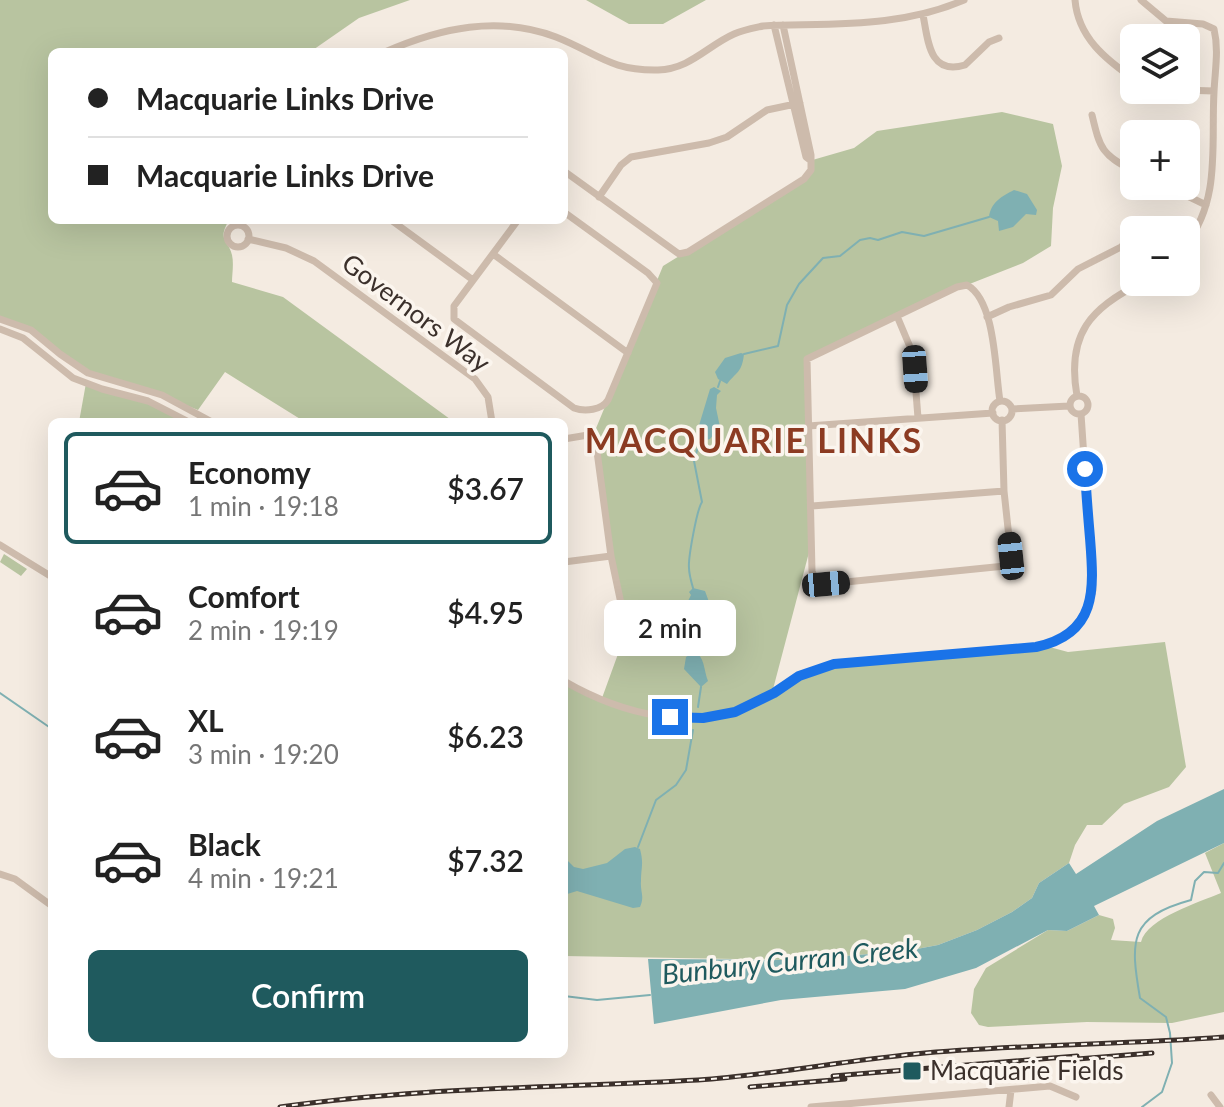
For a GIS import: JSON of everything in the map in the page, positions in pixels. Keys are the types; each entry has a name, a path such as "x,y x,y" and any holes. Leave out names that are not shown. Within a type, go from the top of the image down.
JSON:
{"street":[{"path":"396,48 453,28 503,26 536,30 618,67 656,70 685,65 732,35 763,26 890,22 923,15 964,0"},
{"path":"1075,0 1078,21 1087,37 1120,68"},
{"path":"1141,0 1166,21 1203,24 1214,29 1218,45 1213,173 1200,220"},
{"path":"923,15 932,55 945,66 965,65 989,42 999,38"},
{"path":"568,174 673,252 683,254 804,179 811,170 810,160 806,157 779,25"},
{"path":"1200,91 1214,91"},
{"path":"599,197 621,165 637,154 720,140 767,110 797,103"},
{"path":"1092,115 1102,150 1120,164"},
{"path":"1196,200 1206,205"},
{"path":"514,224 454,306 452,314 455,321 577,410 601,407 605,404 657,283 654,277 568,215"},
{"path":"240,224 229,230 229,243 239,247 248,239 243,224"},
{"path":"396,224 473,280"},
{"name":"Governors Way","path":"248,239 286,248 314,261 475,379 488,397 491,418"},
{"path":"987,317 1051,295 1070,274 1120,248"},
{"path":"493,254 628,353"},
{"path":"1000,401 994,336 976,292 967,285 807,359 812,571 820,583 1005,566 1011,556 1004,491 1002,420"},
{"path":"1077,396 1077,353 1085,326 1105,303 1120,295"},
{"path":"897,316 913,354 918,418"},
{"path":"0,319 32,331 88,373 162,395 205,418"},
{"path":"0,329 23,338 73,378 148,401 181,418"},
{"path":"1077,396 1083,397 1088,404 1081,414 1072,412 1069,406 1071,399 1077,396"},
{"path":"1000,401 1007,402 1012,409 1010,417 1002,420 993,413 994,406 1000,401"},
{"path":"1012,409 1069,406"},
{"path":"808,426 993,413"},
{"path":"568,683 637,710 684,720 750,706 799,676 834,664 1036,647 1051,643 1076,626 1087,609 1093,590 1081,414"},
{"path":"568,438 588,435 596,444 611,556 627,632 625,641"},
{"path":"812,506 1004,491"},
{"path":"0,545 48,575"},
{"path":"568,561 611,556"},
{"path":"0,874 15,879 48,903"},
{"path":"814,1107 1050,1086 1076,1097"},
{"path":"1009,1107 1011,1090"},
{"path":"1211,1095 1220,1107"}],"green space":[{"path":"0,0 410,0 359,18 316,48 48,48 48,224 227,224 224,236 232,255 232,282 283,297 449,418 299,418 225,372 198,410 145,389 93,375 32,331 0,319"},
{"path":"586,0 706,0 663,24 629,24"},
{"name":"MACQUARIE LINKS","path":"1002,112 1053,124 1062,166 1053,208 1051,246 1023,263 967,285 806,359 812,541 772,693 820,668 1042,645 1068,652 1165,642 1186,767 1169,787 1124,804 1102,825 1087,825 1069,863 1039,883 1032,898 977,930 938,945 906,951 797,960 568,956 568,683 602,698 626,632 592,438 663,266 808,177 809,161 854,148 877,131"},
{"path":"86,383 139,399 181,418 80,418"},
{"path":"4,554 27,569 21,576 0,562"},
{"path":"1224,843 1224,1012 1172,1023 979,1025 971,1013 974,989 986,968 1048,930 1067,931 1099,915 1113,919 1115,928 1111,940 1141,942 1145,933 1163,918 1221,893 1205,853"}],"water":[{"path":"1014,190 1027,194 1037,210 1036,215 1026,214 1013,227 999,231 998,221 989,217 990,212 998,200"},
{"path":"744,354 738,372 727,384 718,379 715,372 725,358"},
{"path":"714,387 721,391 717,395 716,408 720,427 710,439 703,441 697,432 710,389"},
{"path":"693,588 705,591 709,602 709,622 701,631 694,630 687,617 690,612 686,605"},
{"path":"692,653 700,657 708,681 701,687 684,669 686,657"},
{"path":"1224,789 1224,843 1094,906 1099,915 1067,931 1048,930 976,968 905,989 781,1000 654,1024 648,959 797,960 906,951 938,945 1012,912 1032,898 1039,883 1069,863 1076,874 1157,821"},
{"path":"625,849 640,849 640,907 633,908 577,891 568,894 568,861 574,867 583,869 607,863"}],"waterway":[{"path":"744,354 778,346 787,305 799,284 823,258 840,256 860,240 878,240 902,232 924,236 989,217"},
{"path":"718,387 720,381"},
{"path":"693,588 689,563 695,523 702,502 694,461 700,440"},
{"path":"692,653 686,639 694,630"},
{"path":"698,707 701,687"},
{"name":"Bunbury Curran Creek","path":"0,693 48,726"},
{"path":"638,847 656,800 676,785 686,770 693,730"},
{"path":"1142,1107 1162,1092 1172,1063 1166,1017 1140,998 1135,961 1138,934 1155,914 1191,900 1195,881 1204,872 1218,873 1224,863"},
{"name":"Bunbury Curran Creek","path":"568,996 597,1000 650,995"}],"railway":[{"path":"280,1107 384,1095 725,1078 954,1051 1224,1037"},
{"path":"1065,1060 1152,1053"},
{"path":"833,1076 1077,1056"},
{"path":"750,1087 845,1079"}],"place":[{"name":"Macquarie Fields","path":"912,1071"}],"district":[{"name":"MACQUARIE LINKS","path":"754,441"}],"route":[{"path":"670,717 684,720 735,712 774,693 799,676 834,664 1036,647 1059,639 1082,618 1093,590 1085,469"}]}
